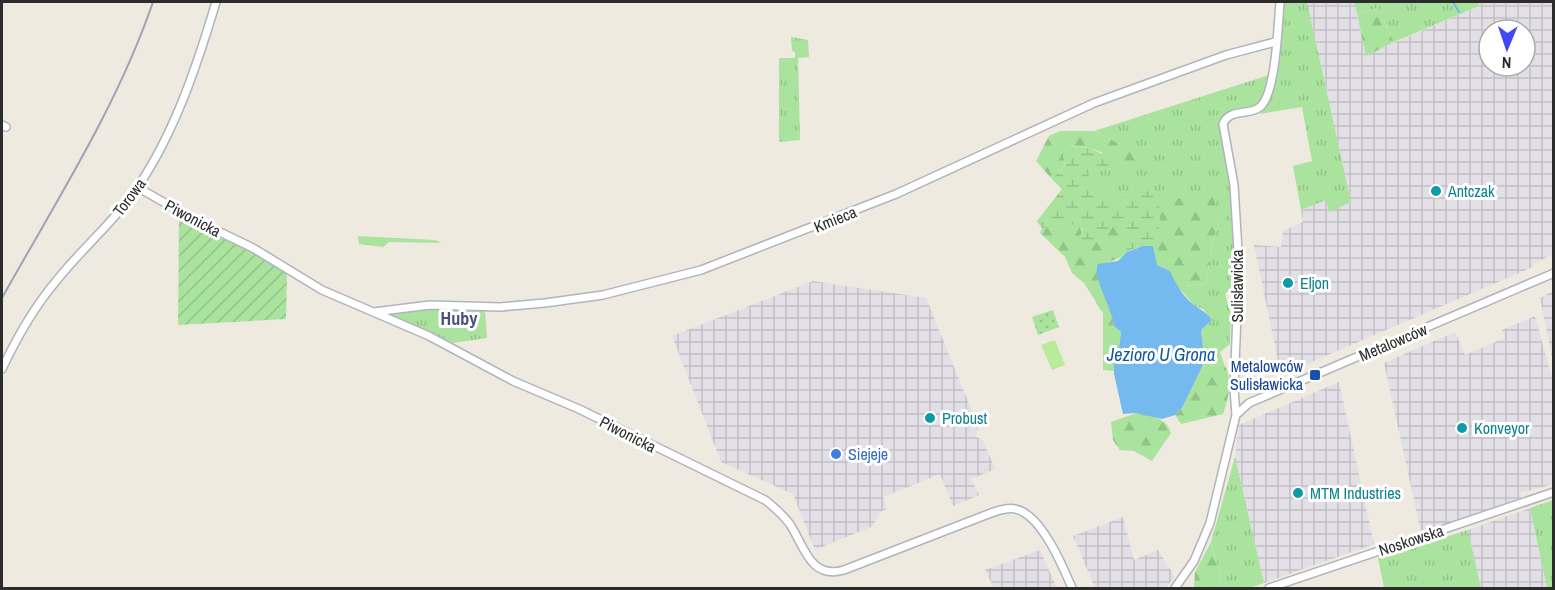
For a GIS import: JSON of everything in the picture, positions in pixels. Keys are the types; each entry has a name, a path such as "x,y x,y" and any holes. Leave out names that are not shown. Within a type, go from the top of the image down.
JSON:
{"street":[{"name":"Torowa","path":"2,369 25,325 46,293 137,187 168,133 216,2"},
{"name":"Sulisławicka","path":"1175,588 1194,561 1210,523 1236,415 1234,388 1239,267 1234,185 1223,124 1230,115 1255,110 1264,103 1273,80 1280,2"},
{"name":"Kmieca","path":"374,312 430,305 500,307 544,303 624,290 701,270 791,237 916,185 1094,104 1226,55 1275,42"},
{"name":"Piwonicka","path":"137,187 208,227 253,248 321,290 429,336 513,381 579,409 765,500 789,524 812,564 825,571 844,570 1009,508 1024,512 1039,527 1060,562 1072,588"},
{"name":"Metalowców","path":"1236,415 1249,403 1554,273"},
{"name":"Noskowska","path":"1269,588 1554,492"}],"shaded area":[{"path":"1307,2 1354,2 1366,55 1479,6 1478,2 1553,2 1553,254 1533,264 1533,267 1281,375 1254,245 1281,247 1283,231 1303,222 1301,210 1326,199 1329,211 1351,202"},
{"path":"813,281 926,298 978,426 976,437 983,440 995,469 971,479 979,495 953,506 940,474 883,497 887,509 880,512 873,526 815,550 793,494 721,462 672,336"},
{"path":"1553,291 1553,362 1540,298"},
{"path":"1535,316 1553,382 1553,484 1520,493 1521,498 1421,532 1384,363 1455,332 1465,355 1505,338 1502,330"},
{"path":"1339,382 1374,544 1264,583 1235,457 1239,425"},
{"path":"1530,508 1547,588 1481,588 1468,530"},
{"path":"1123,517 1134,560 1158,550 1175,577 1165,588 1095,588 1073,536"},
{"path":"1040,550 1057,588 994,588 985,570"}],"green space":[{"path":"1284,2 1307,2 1351,202 1329,212 1326,200 1301,210 1293,166 1312,161 1302,107 1260,114 1271,94 1276,78"},
{"path":"1354,2 1478,2 1479,6 1394,42 1378,8 1357,14"},
{"path":"1378,8 1394,42 1366,56 1357,14"},
{"path":"791,37 808,40 809,57 798,58 800,140 779,142 779,58 795,58"},
{"path":"1269,75 1267,91 1259,104 1227,113 1220,121 1230,179 1236,276 1235,284 1225,294 1231,314 1230,344 1220,352 1224,364 1202,367 1204,356 1201,330 1212,320 1178,287 1206,283 1213,240 1220,220 1154,235 1153,246 1125,242 1082,229 1042,228 1037,221 1058,198 1062,189 1052,179 1120,144 1094,131"},
{"path":"1060,131 1094,131 1120,144 1132,145 1137,152 1135,164 1112,166 1112,159 1097,150 1069,146 1063,153 1065,166 1052,179 1036,161 1049,136"},
{"path":"1069,146 1090,148 1112,159 1111,170 1095,169 1086,178 1105,196 1120,197 1145,191 1156,196 1160,220 1153,246 1136,248 1122,257 1124,235 1116,225 1105,230 1097,242 1085,247 1079,241 1082,229 1077,223 1059,229 1042,228 1037,221 1062,189 1052,179 1065,166 1063,153"},
{"path":"1211,191 1220,220 1213,240 1206,283 1178,287 1166,269 1157,265 1154,256 1153,242 1159,230 1159,203"},
{"path":"179,219 250,251 287,274 286,319 178,325"},
{"path":"1077,223 1083,234 1104,231 1116,225 1121,228 1125,242 1122,257 1096,267 1114,326 1121,332 1119,347 1114,353 1114,371 1103,370 1103,313 1084,283 1072,273 1065,257 1040,233 1042,228 1059,229"},
{"path":"358,236 435,240 442,243 389,242 383,247 359,244"},
{"path":"420,308 485,310 487,338 453,343 389,315 390,312"},
{"path":"1053,310 1059,327 1038,335 1032,317"},
{"path":"1055,340 1065,365 1052,370 1041,345"},
{"path":"1224,364 1229,388 1223,414 1181,424 1175,415 1182,408 1202,367"},
{"path":"1136,413 1152,416 1162,421 1171,433 1152,461 1134,451 1120,450 1113,440 1111,422"},
{"path":"1235,457 1264,583 1249,588 1223,588 1211,542"},
{"path":"1553,500 1553,588 1547,588 1530,508"},
{"path":"1468,530 1481,588 1384,588 1378,558"},
{"path":"1211,542 1223,588 1194,588 1195,572"}],"water":[{"name":"Jezioro U Grona","path":"1143,246 1153,246 1157,265 1170,271 1185,296 1212,320 1201,330 1204,356 1202,367 1182,408 1175,415 1162,419 1136,413 1123,414 1114,374 1114,353 1119,347 1121,332 1114,326 1097,276 1098,264 1118,261 1127,252"}],"waterway":[{"path":"1453,2 1459,12"}],"railway":[{"path":"2,298 104,116 122,79 153,2"}],"place":[{"name":"Antczak","path":"1436,191"},
{"name":"Eljon","path":"1288,283"},
{"name":"Metalowców Sulisławicka","path":"1315,375"},
{"name":"Probust","path":"930,418"},
{"name":"Konveyor","path":"1462,428"},
{"name":"Siejeje","path":"836,454"},
{"name":"MTM Industries","path":"1298,493"}],"district":[{"name":"Huby","path":"459,319"}]}
